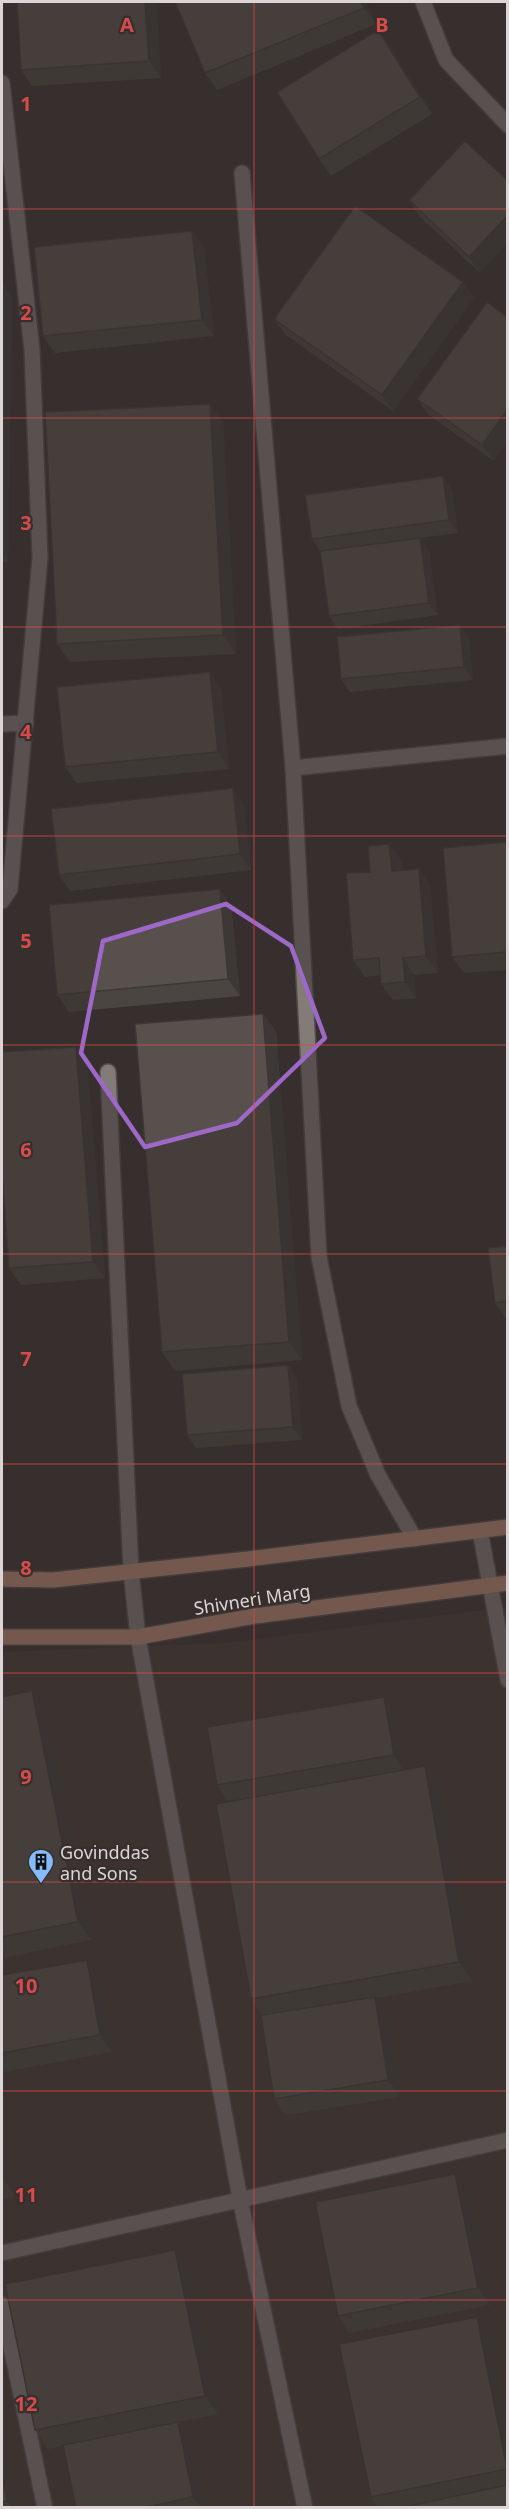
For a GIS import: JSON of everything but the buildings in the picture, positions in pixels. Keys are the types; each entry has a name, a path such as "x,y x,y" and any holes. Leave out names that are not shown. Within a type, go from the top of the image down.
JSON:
{"main road":[{"name":"Shivneri Marg","path":"2,1579 53,1580 507,1527"},
{"name":"Shivneri Marg","path":"2,1637 138,1637 255,1616 507,1583"}],"street":[{"path":"423,2 446,60 507,125"},
{"path":"2,83 8,187 32,350 40,558 10,889 2,901"},
{"path":"242,173 293,768 319,1257 349,1406 378,1475 415,1539"},
{"path":"2,724 26,723"},
{"path":"293,768 507,746"},
{"path":"108,1072 131,1571 138,1637 240,2199 305,2508"},
{"path":"480,1531 507,1680"},
{"path":"2,2253 507,2140"},
{"path":"2,2305 45,2508"}],"highlighted area":[{"path":"226,904 291,946 325,1038 237,1123 145,1147 81,1053 103,941"}],"shaded area":[{"path":"507,1607 507,2507 2,2507 2,1652 225,1643"}],"place":[{"name":"Govinddas and Sons","path":"41,1885"}]}
